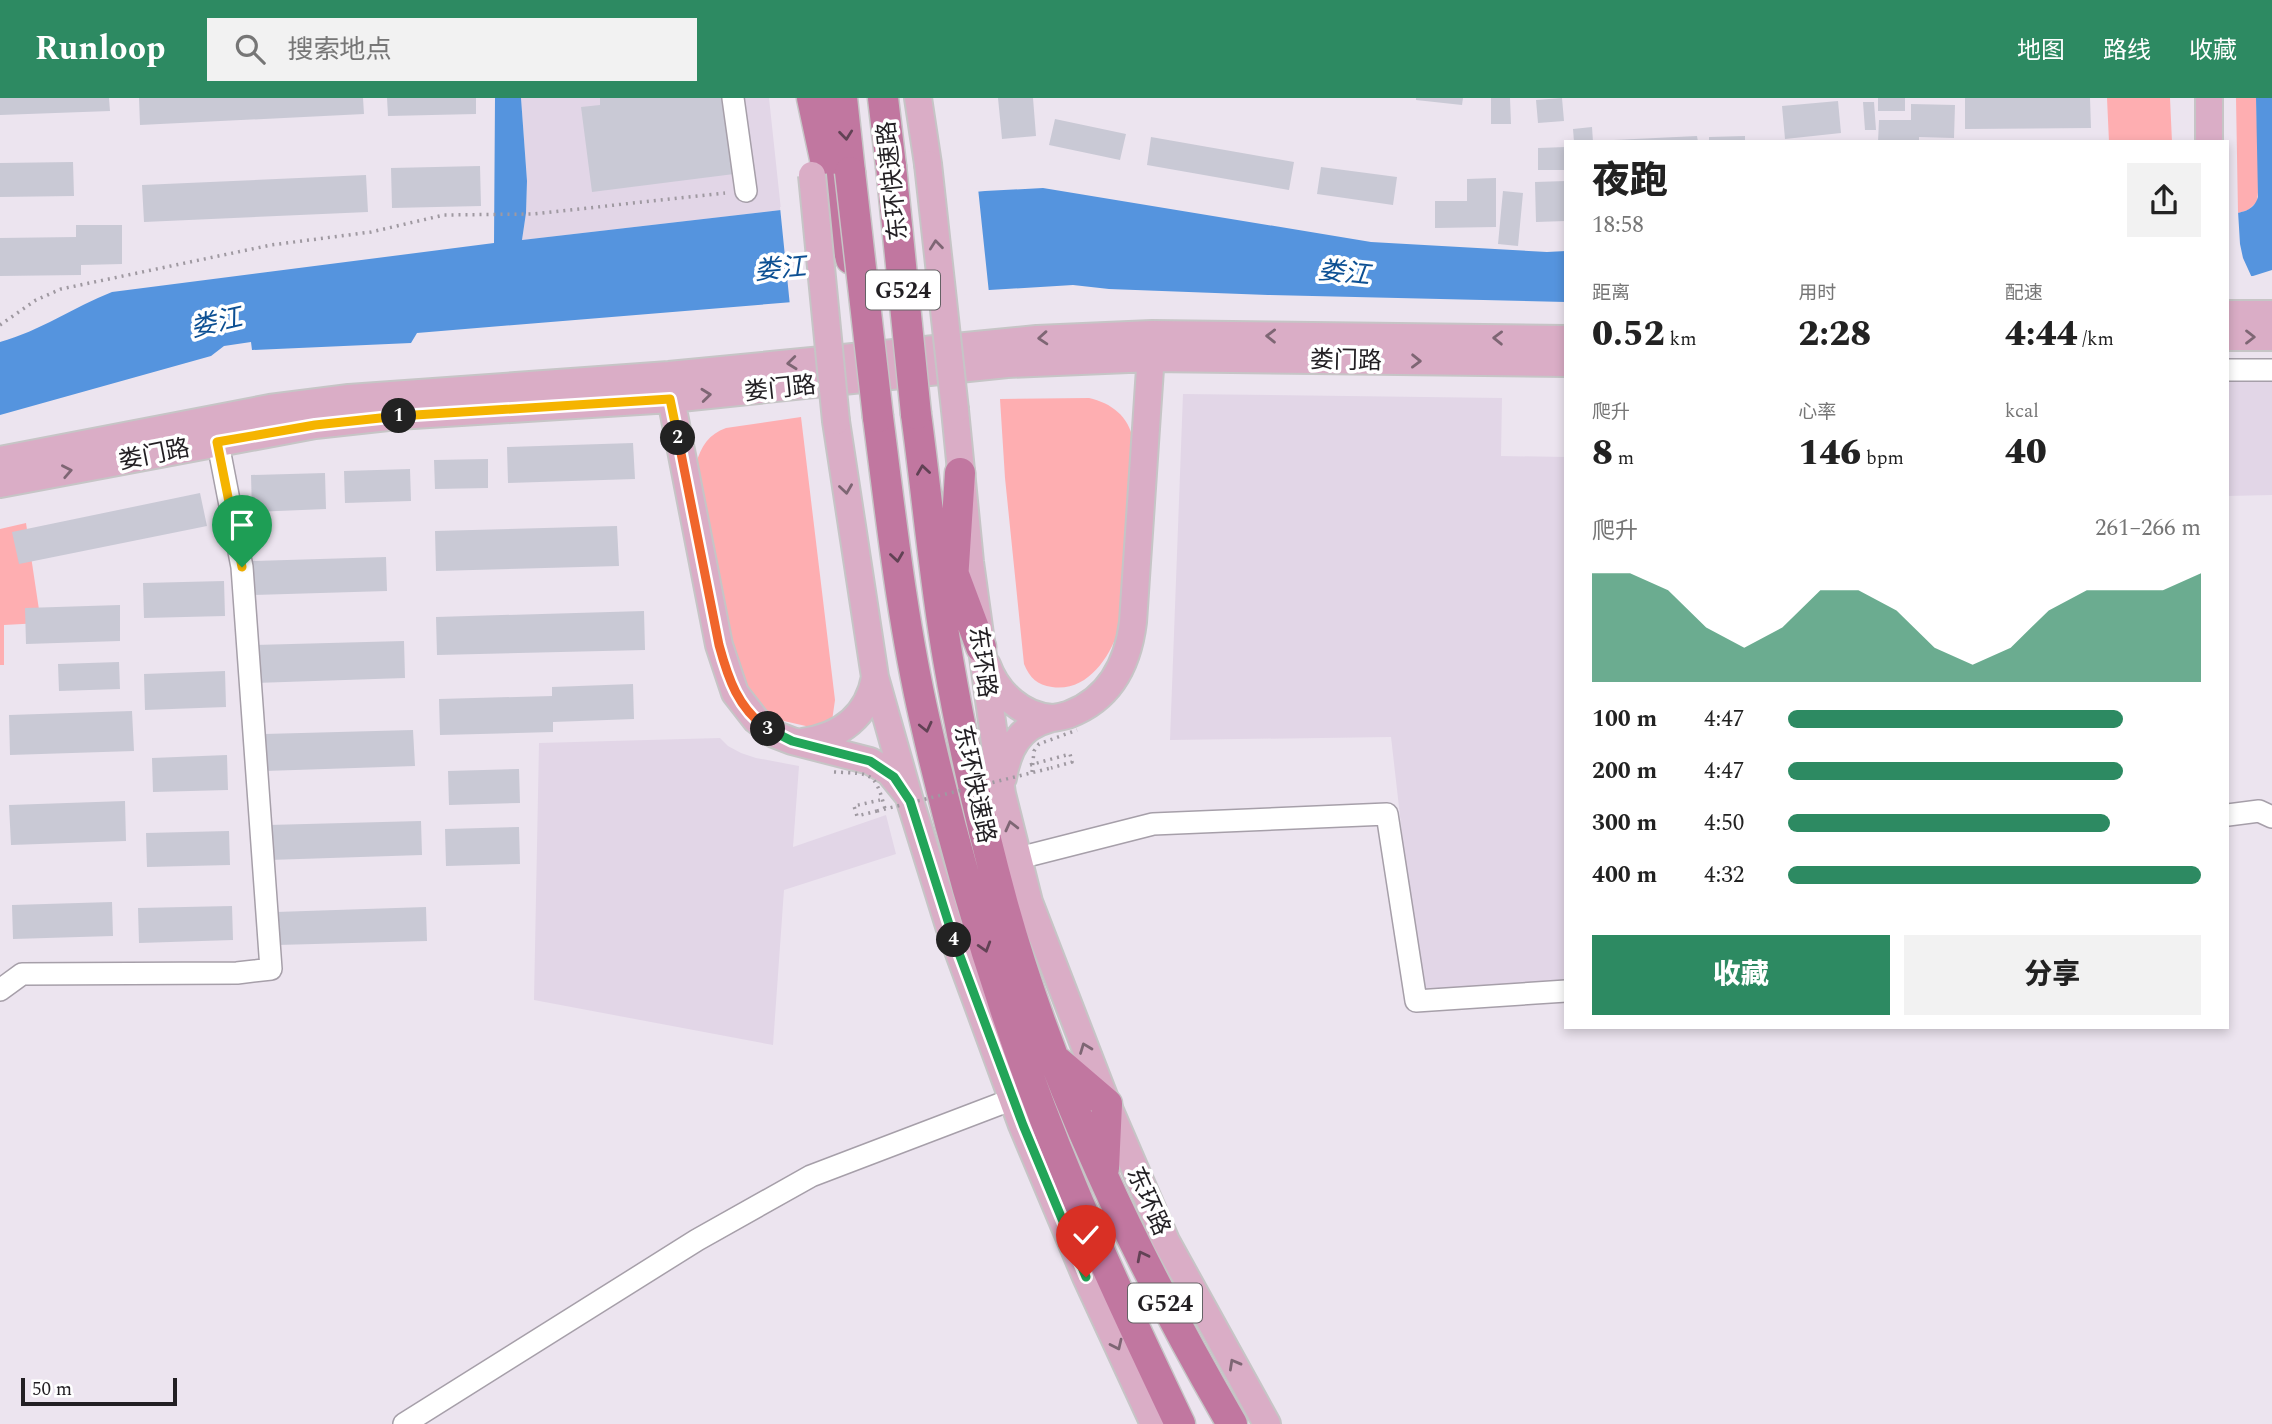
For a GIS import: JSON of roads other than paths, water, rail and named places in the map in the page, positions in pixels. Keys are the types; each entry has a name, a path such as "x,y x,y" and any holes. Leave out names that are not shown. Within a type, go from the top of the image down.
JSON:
{"highway":[{"path":"811,98 830,173"},
{"name":"东环快速路","path":"842,98 830,173 866,313 912,660 936,769 990,964 1026,1069 1072,1187 1180,1424"},
{"name":"东环快速路","path":"883,98 916,414 948,659 1003,905 1055,1060 1104,1179 1188,1349 1232,1424"},
{"path":"948,659 961,473"},
{"path":"928,506 981,647"},
{"path":"1055,1060 1107,1104 1104,1179"}],"main road":[{"name":"东环路","path":"918,98 928,164 981,647 1002,794 1030,902 1107,1104 1166,1241 1267,1424"},
{"path":"2208,98 2209,140"},
{"path":"830,173 836,421 876,677 910,801 949,926 1013,1099 1086,1277 1154,1424"},
{"path":"2229,314 2272,314"},
{"path":"2229,337 2272,337"},
{"name":"娄门路","path":"0,484 215,430 270,408 360,396 670,387 1037,339 1564,363"},
{"name":"娄门路","path":"1152,346 1564,339"},
{"path":"1002,794 1005,765 1014,743 1027,730 1077,711 1101,696 1116,679 1129,650 1152,346"},
{"path":"670,387 719,645 728,677 741,704 756,720 779,736 856,756 881,766 894,777 910,801"},
{"name":"娄门路","path":"0,460 215,430"},
{"path":"981,647 994,681 1011,701 1028,712 1053,718"},
{"path":"797,742 830,736 849,725 864,708 876,677"}],"street":[{"path":"733,98 746,191"},
{"path":"2229,370 2272,370"},
{"path":"0,990 22,974 237,974 271,969 242,567 215,430"},
{"path":"2229,815 2259,811 2272,817"},
{"path":"1019,858 1153,824 1387,814 1416,1001 1564,991"},
{"path":"404,1424 697,1240 811,1175 1013,1099"}],"water":[{"name":"娄江","path":"495,98 521,98 527,181 522,240 781,210 1043,188 1371,242 1564,251 1564,302 1268,295 1109,289 1073,285 793,302 417,333 411,343 252,350 251,342 224,346 211,356 0,415 0,342 29,332 112,292 494,243"},
{"path":"2256,98 2272,98 2272,270 2253,276 2229,277 2229,214 2250,208 2258,197"}]}
